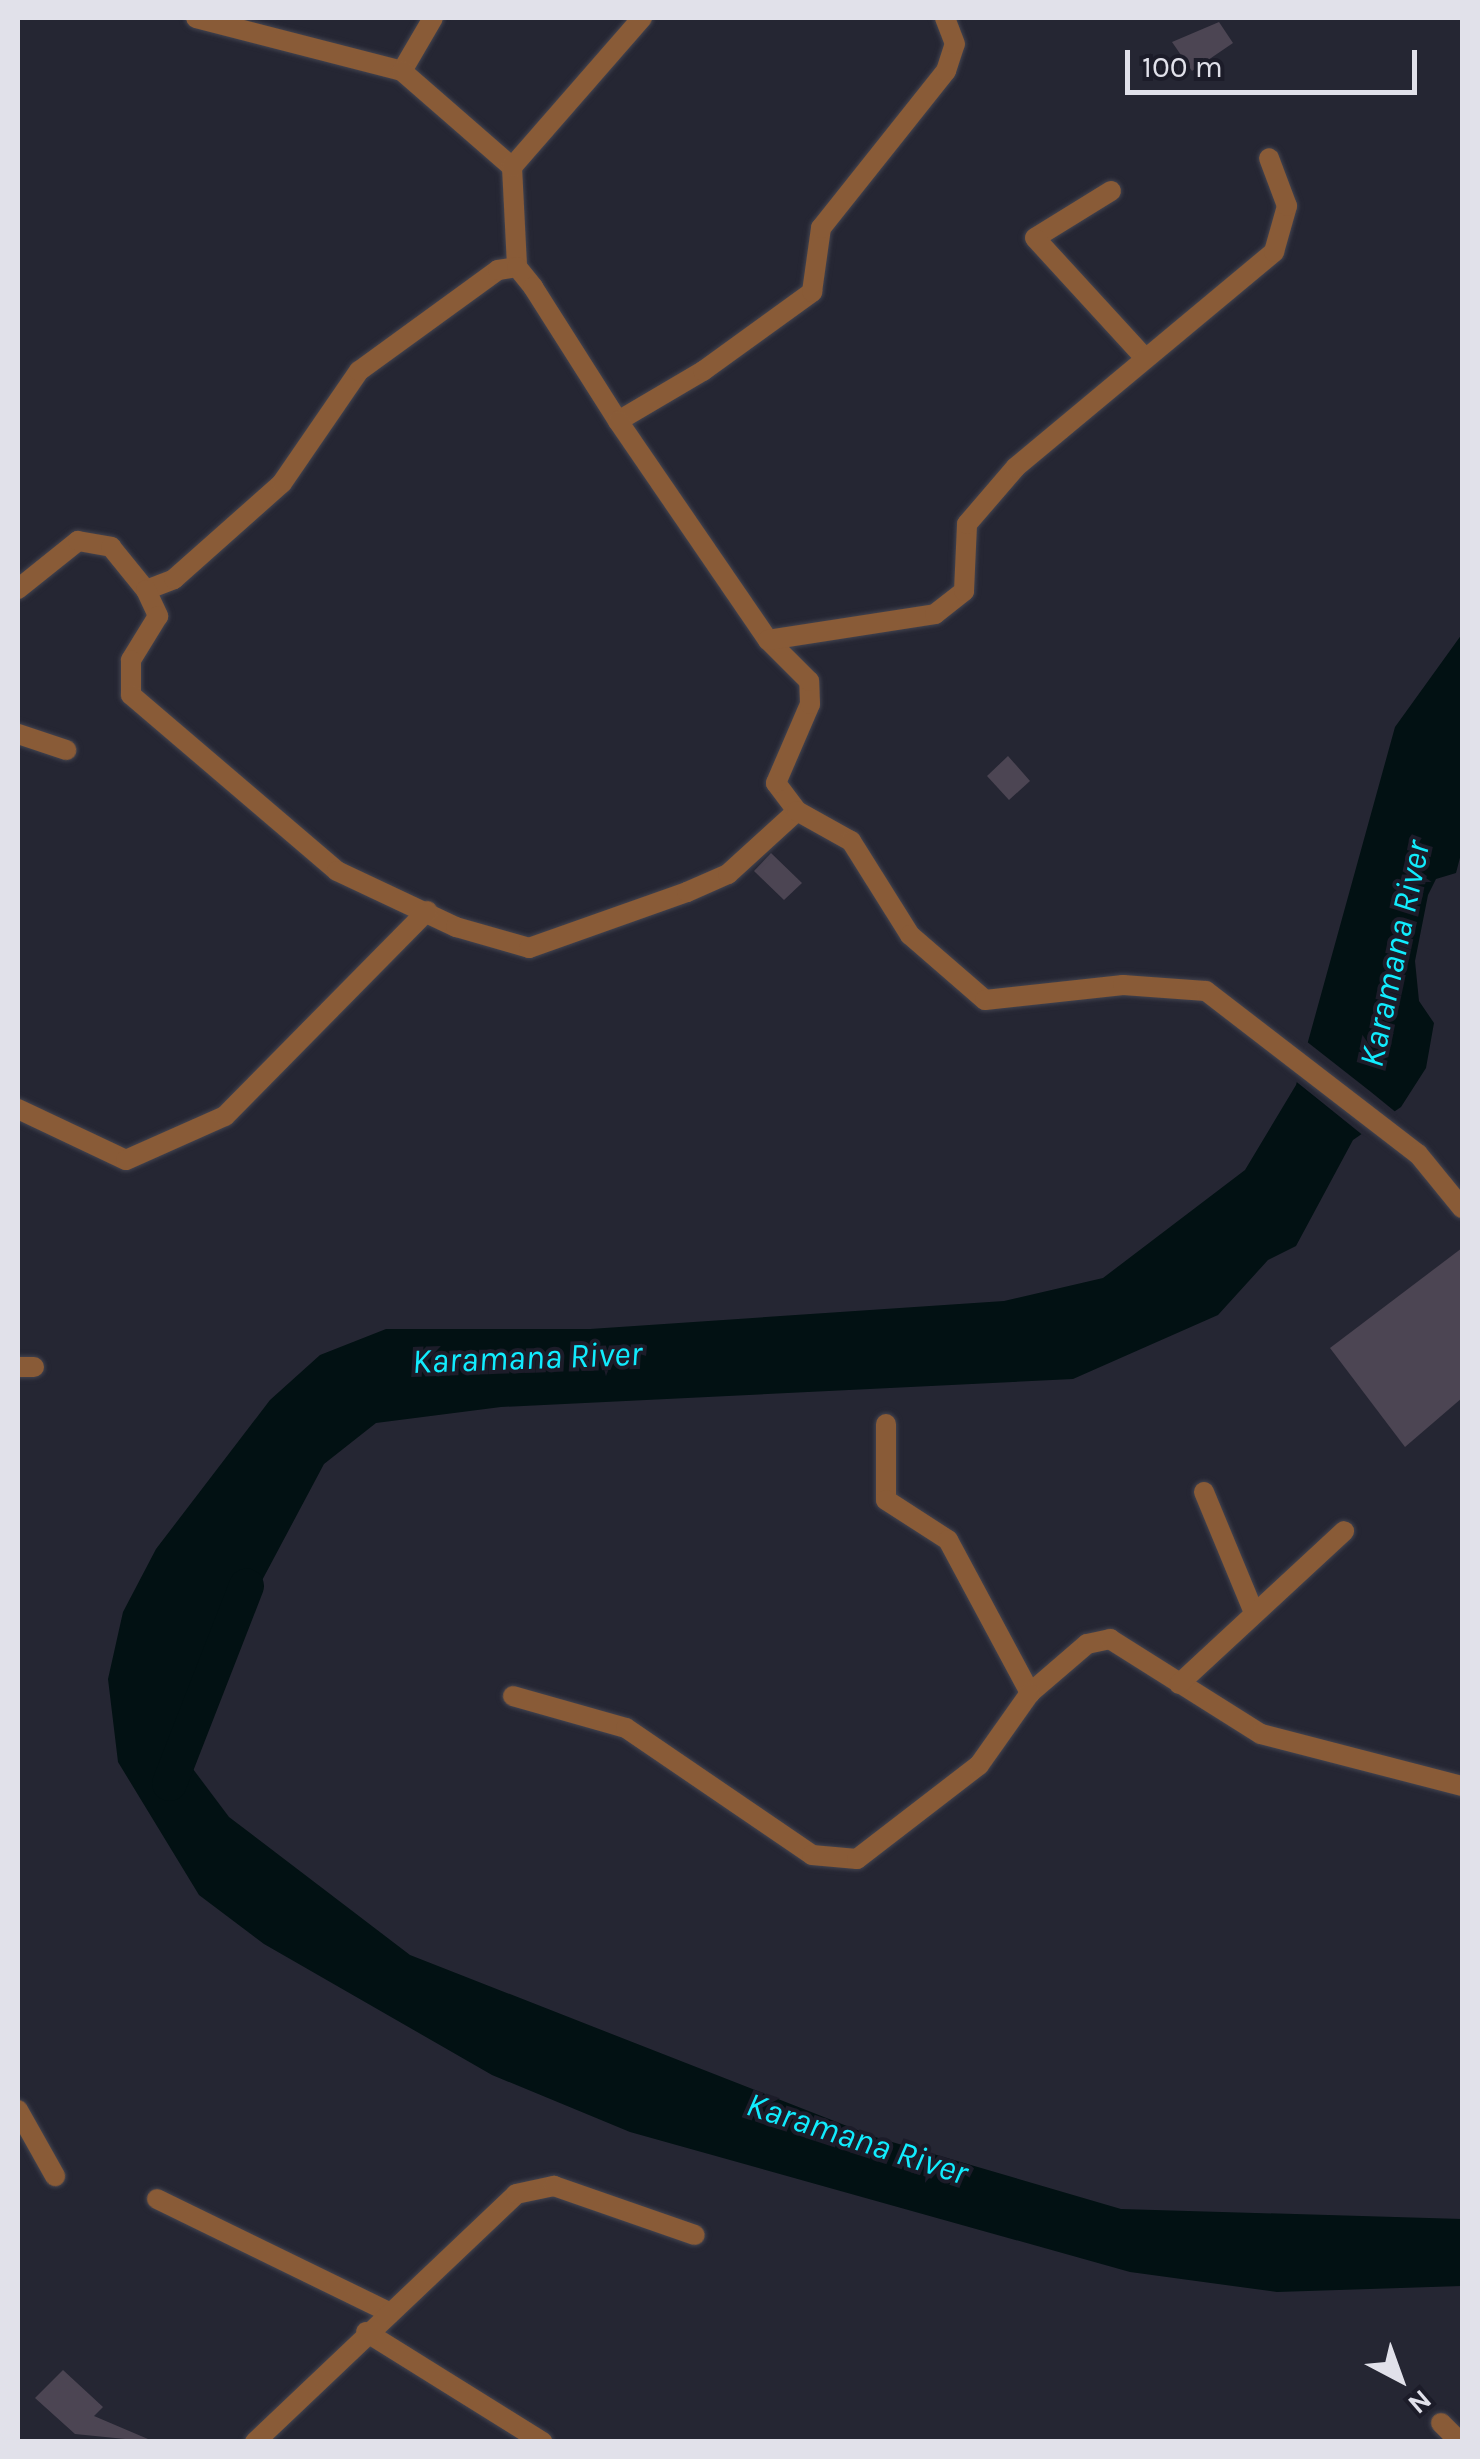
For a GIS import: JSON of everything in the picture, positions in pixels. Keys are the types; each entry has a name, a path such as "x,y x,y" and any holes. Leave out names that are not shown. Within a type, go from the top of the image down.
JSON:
{"street":[{"path":"196,18 402,70 512,167"},
{"path":"402,70 433,18"},
{"path":"642,18 512,167 517,268 768,640 809,682 810,704 776,784 797,811 852,842 910,935 985,1000 1124,985 1206,991 1418,1154 1462,1208"},
{"path":"618,420 812,292 820,228 946,71 955,44 945,18"},
{"path":"768,640 948,606 968,575 967,524 1016,467 1143,356 1274,252 1288,206 1270,158"},
{"path":"1111,191 1035,238 1143,356"},
{"path":"146,590 247,518 359,371 404,330 517,268"},
{"path":"18,589 78,541 112,547 146,590 158,616 131,660 131,694 160,728 337,871 427,911 529,948 728,874 797,811"},
{"path":"18,734 66,750"},
{"path":"18,1110 126,1160 224,1116 427,911"},
{"path":"886,1424 886,1500 948,1540 1030,1693"},
{"path":"1204,1492 1252,1608"},
{"path":"1179,1684 1252,1608 1344,1531"},
{"path":"513,1696 626,1728 812,1855 857,1859 979,1764 1030,1693 1087,1644 1110,1639 1262,1734 1462,1786"},
{"path":"18,2110 55,2176"},
{"path":"255,2442 366,2332 516,2194 554,2186 695,2236"},
{"path":"157,2199 388,2312"},
{"path":"366,2332 543,2442"},
{"path":"1441,2423 1460,2442"}],"water":[{"name":"Karamana River","path":"1462,634 1462,850 1456,873 1436,879 1428,895 1415,961 1419,1001 1434,1023 1426,1068 1401,1107 1353,1140 1296,1246 1268,1260 1218,1315 1073,1379 501,1407 376,1423 324,1464 185,1725 193,1769 229,1817 410,1955 875,2137 1121,2209 1462,2219 1462,2286 1277,2292 1130,2272 630,2132 492,2075 264,1944 199,1895 118,1762 108,1679 123,1612 156,1549 270,1400 320,1355 386,1329 590,1329 1004,1301 1103,1278 1245,1170 1296,1085 1395,727"}],"pier":[{"path":"1306,1041 1398,1114 1365,1137 1293,1079"}],"building":[{"path":"1219,22 1233,43 1192,71 1172,42"},
{"path":"1008,756 1030,781 1009,800 987,776"},
{"path":"771,853 802,883 784,900 754,871"},
{"path":"1462,1248 1462,1398 1405,1447 1330,1348"},
{"path":"63,2370 103,2407 94,2416 155,2442 75,2434 35,2398"}],"waterway":[{"path":"169,1783 246,1585"}]}
